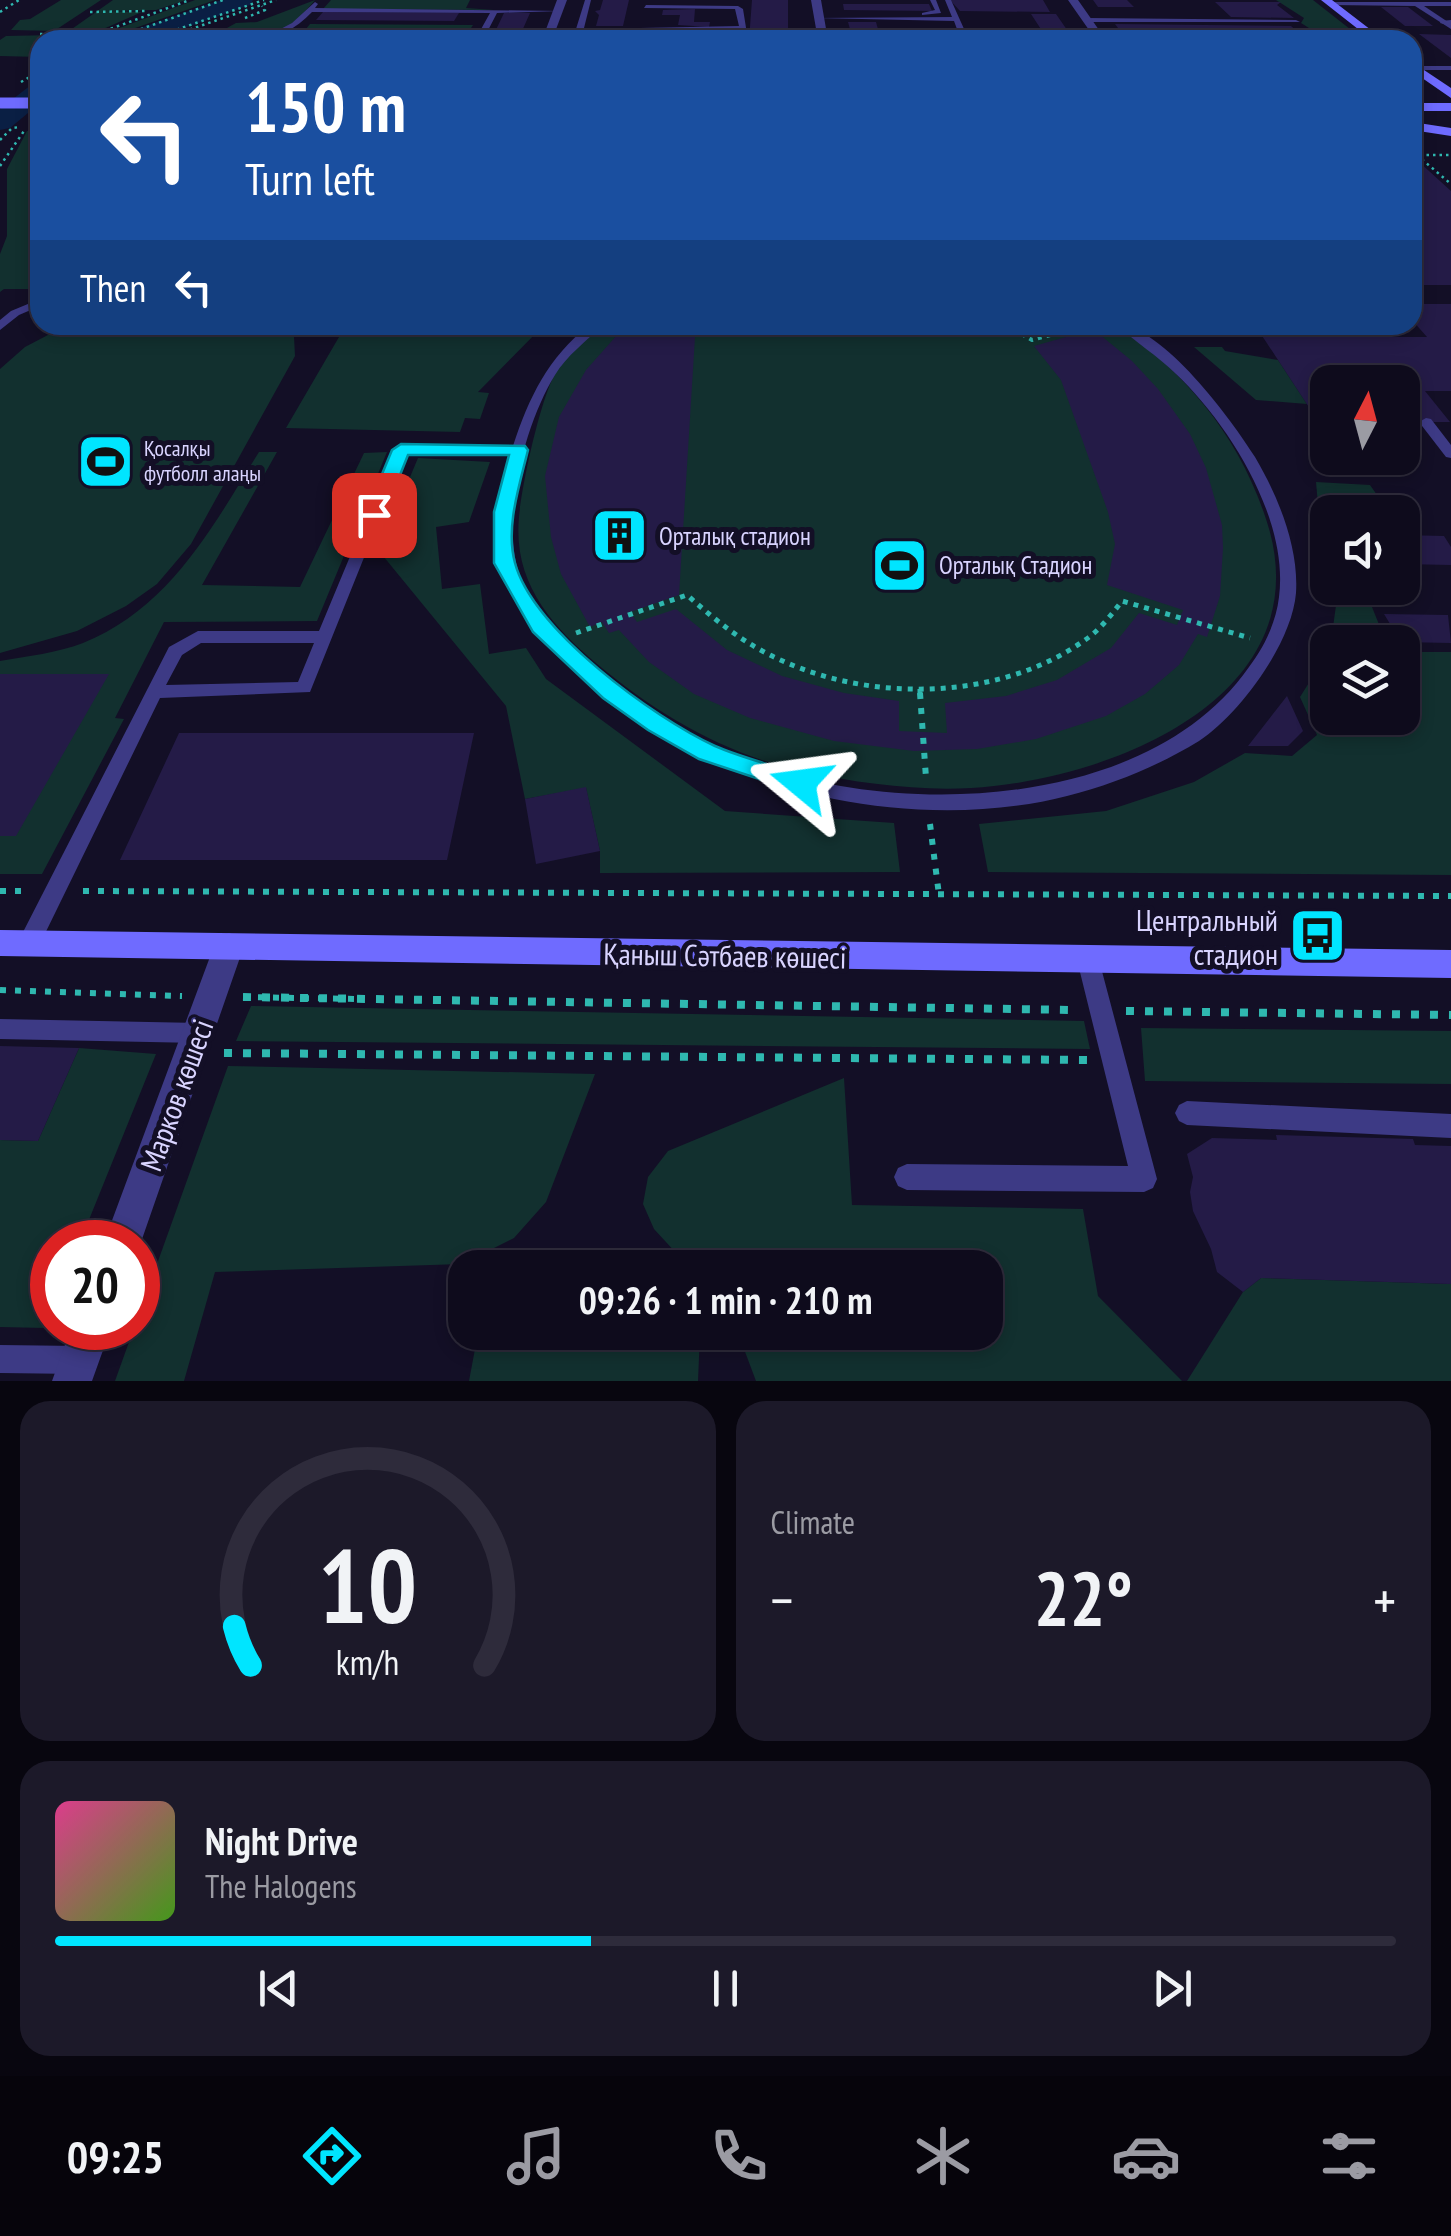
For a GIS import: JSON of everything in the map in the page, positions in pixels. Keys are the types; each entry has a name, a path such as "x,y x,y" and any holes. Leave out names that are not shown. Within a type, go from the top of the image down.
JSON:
{"main road":[{"path":"1329,2 1366,30"},
{"path":"1422,73 1451,94"},
{"path":"0,103 30,104"},
{"path":"1422,107 1451,107"},
{"path":"0,113 30,113"},
{"path":"1422,121 1451,119"},
{"path":"1422,125 1451,132"},
{"name":"Қаныш Сәтбаев көшесі","path":"15,943 1451,964"}],"street":[{"path":"816,0 821,30"},
{"path":"1073,0 1094,30"},
{"path":"551,30 560,6"},
{"name":"Марков көшесі","path":"130,1220 229,946"}],"lane":[{"path":"290,30 319,0"},
{"path":"584,30 580,29 588,0"},
{"path":"819,16 938,13 934,0"},
{"path":"948,0 961,30"},
{"path":"1329,2 1451,4"},
{"path":"1414,2 1449,25"},
{"path":"645,4 736,7 740,9 743,28 644,28 645,4"},
{"path":"310,10 494,11 560,6"},
{"path":"484,30 494,11"},
{"path":"819,16 956,19"},
{"path":"930,19 934,30"},
{"path":"1087,20 1296,22"},
{"path":"1422,67 1451,68"},
{"path":"0,326 14,313 30,306"},
{"path":"584,335 549,368 519,450 504,512 504,563 540,627 612,693 707,752 771,776 830,791 928,802 1034,794 1123,772 1158,756 1215,718 1239,694 1272,645 1288,594 1287,564 1263,491 1234,436 1202,393 1138,335"},
{"path":"1426,422 1451,454"},
{"path":"154,692 298,690 308,683 401,450 519,450"},
{"path":"15,943 58,890 175,651 198,637 324,637"},
{"path":"907,1178 1144,1179 1114,1060 1113,1010 1088,960"},
{"path":"0,1030 195,1043"},
{"path":"1188,1113 1451,1126"},
{"path":"0,1359 81,1356"}],"path":[{"path":"0,12 19,0"},
{"path":"104,30 190,0"},
{"path":"132,30 217,0"},
{"path":"138,30 224,0"},
{"path":"176,30 264,0"},
{"path":"186,30 276,0"},
{"path":"90,12 153,11"},
{"path":"208,22 256,21"},
{"path":"0,140 8,130 20,127"},
{"path":"0,166 24,131 8,130"},
{"path":"1422,153 1451,155"},
{"path":"1422,159 1451,184"},
{"path":"1023,335 1032,340 1050,335"},
{"path":"604,624 687,595 727,632 779,658 850,681 920,688 980,685 1032,670 1088,639 1122,600 1272,645"},
{"path":"920,688 924,751"},
{"path":"928,802 939,895"},
{"path":"0,891 1451,896"},
{"path":"0,990 185,996"},
{"path":"243,997 1451,1016"},
{"path":"195,1043 1114,1060 1113,1010"}],"green space":[{"path":"61,0 101,0 56,30 11,30 20,20 30,19"},
{"path":"113,0 186,0 156,10 104,11 142,12 101,30 70,30"},
{"path":"195,0 215,0 130,30 114,30"},
{"path":"315,0 281,30 223,30 236,23 257,22"},
{"path":"331,0 470,0 466,8 494,10 323,9"},
{"path":"1276,0 1313,0 1351,30 1312,30 1301,23 1304,18"},
{"path":"310,24 473,25 470,30 305,30"},
{"path":"6,36 30,36 30,57 0,56 0,40"},
{"path":"30,131 30,289 0,292 0,254 7,236 7,169"},
{"name":"Қосалқы футболл алаңы","path":"48,335 292,335 295,356 191,544 157,584 126,606 77,631 0,653 0,369 25,347"},
{"path":"340,335 534,335 478,392 489,393 480,419 465,418 460,432 286,428"},
{"name":"Орталық Стадион","path":"592,335 1128,335 1164,363 1207,409 1255,490 1266,519 1276,581 1265,634 1236,679 1194,716 1142,746 1085,767 1027,781 950,789 867,783 776,765 721,744 644,700 580,649 538,600 522,562 521,502 545,399 557,370"},
{"path":"1194,347 1222,347 1225,351 1278,360 1307,404 1256,400"},
{"path":"259,452 277,452 202,585 300,587 364,453 387,452 317,621 164,622 115,718 124,719 42,874 0,874 0,836 107,674 0,674 0,661 83,643 141,609 165,587 206,536"},
{"path":"418,458 490,462 469,522 436,527 442,589 480,584 489,654 526,648 546,679 725,811 894,823 900,872 600,873 600,851 586,788 525,799 506,706 379,551"},
{"path":"1316,482 1370,485 1377,495 1317,495"},
{"path":"1336,605 1381,605 1372,607 1379,625 1333,625"},
{"path":"1420,652 1451,652 1451,875 988,872 979,824 1106,811 1194,782 1245,753 1292,756 1317,735 1420,735"},
{"path":"1310,681 1310,719 1300,697"},
{"path":"251,1006 1084,1021 1090,1049 236,1041"},
{"path":"1141,1028 1451,1031 1451,1084 1145,1081"},
{"path":"79,1048 156,1054 89,1220 30,1220 30,1328 0,1327 0,1140 38,1141"},
{"path":"228,1066 595,1074 546,1202 514,1238 490,1250 448,1250 448,1264 215,1272 184,1381 115,1381 126,1350 160,1350 160,1256"},
{"path":"844,1078 852,1205 1083,1209 1098,1296 1182,1381 756,1381 744,1350 1003,1350 1003,1250 673,1250 654,1229 643,1204 648,1177 668,1151"},
{"path":"1261,1278 1451,1284 1451,1381 1187,1381 1243,1292"},
{"path":"475,1350 699,1350 698,1381 469,1381"}],"building":[{"path":"603,0 629,0 623,26 596,26 599,15 595,11 600,10"},
{"path":"752,0 788,0 788,30 750,30"},
{"path":"950,0 1043,0 1050,12 960,11"},
{"path":"1093,0 1127,0 1134,7 1098,7"},
{"path":"1215,2 1281,2 1277,5 1294,18 1231,17"},
{"path":"843,4 929,4 932,11 844,10"},
{"path":"1381,7 1408,7 1433,26 1405,26"},
{"path":"695,9 694,22 710,22 709,27 678,25 680,15 662,15 663,10"},
{"path":"323,12 459,13 454,21 316,20"},
{"path":"504,13 530,13 522,30 496,30"},
{"path":"1031,14 1056,14 1067,30 1041,30"},
{"path":"848,22 876,22 878,30 850,30"},
{"path":"1115,24 1291,26 1296,30 1120,30"},
{"path":"1422,34 1451,35 1451,58 1422,36"},
{"path":"1422,165 1451,191 1451,285 1422,285"},
{"path":"1422,304 1451,304 1451,391 1425,391 1450,422 1420,422 1420,365 1310,365 1310,409 1262,335 1380,335 1427,337 1422,331"},
{"name":"Орталық стадион","path":"617,335 695,337 679,595 630,612 637,622 676,609 727,650 782,676 844,693 899,701 899,731 947,733 945,703 1006,696 1057,680 1111,648 1139,613 1177,625 1183,610 1107,585 1115,544 1108,512 1061,380 1034,346 1073,335 1100,335 1158,389 1190,434 1206,468 1222,525 1223,548 1220,596 1207,637 1198,634 1179,665 1145,694 1106,716 1036,739 977,749 914,751 834,741 750,718 694,694 649,662 619,630 609,633 602,622 590,627 561,574 551,537 545,476 559,417 586,370"},
{"path":"1420,535 1444,536 1451,547 1451,565 1420,564"},
{"path":"1384,614 1448,615 1451,643 1420,642 1420,625 1391,625"},
{"path":"0,674 109,674 16,836 0,836"},
{"path":"1287,696 1303,731 1288,746 1248,746"},
{"path":"179,733 474,733 447,860 120,860"},
{"path":"586,787 600,851 536,864 525,799"},
{"path":"0,1046 79,1048 38,1141 0,1140"},
{"path":"1276,1135 1413,1139 1415,1145 1451,1146 1451,1284 1261,1278 1243,1292 1217,1272 1193,1211 1193,1177 1187,1154 1212,1138 1277,1140"}],"waterway":[{"path":"156,30 242,0"},
{"path":"0,122 30,98"}],"place":[{"name":"Қосалқы футболл алаңы","path":"105,461"},
{"name":"Орталық стадион","path":"620,536"},
{"name":"Орталық Стадион","path":"900,565"},
{"name":"Центральный стадион","path":"1317,936"}],"route":[{"path":"374,515 401,450 519,450 504,512 504,563 540,627 612,693 656,724 707,752 801,783"}]}
